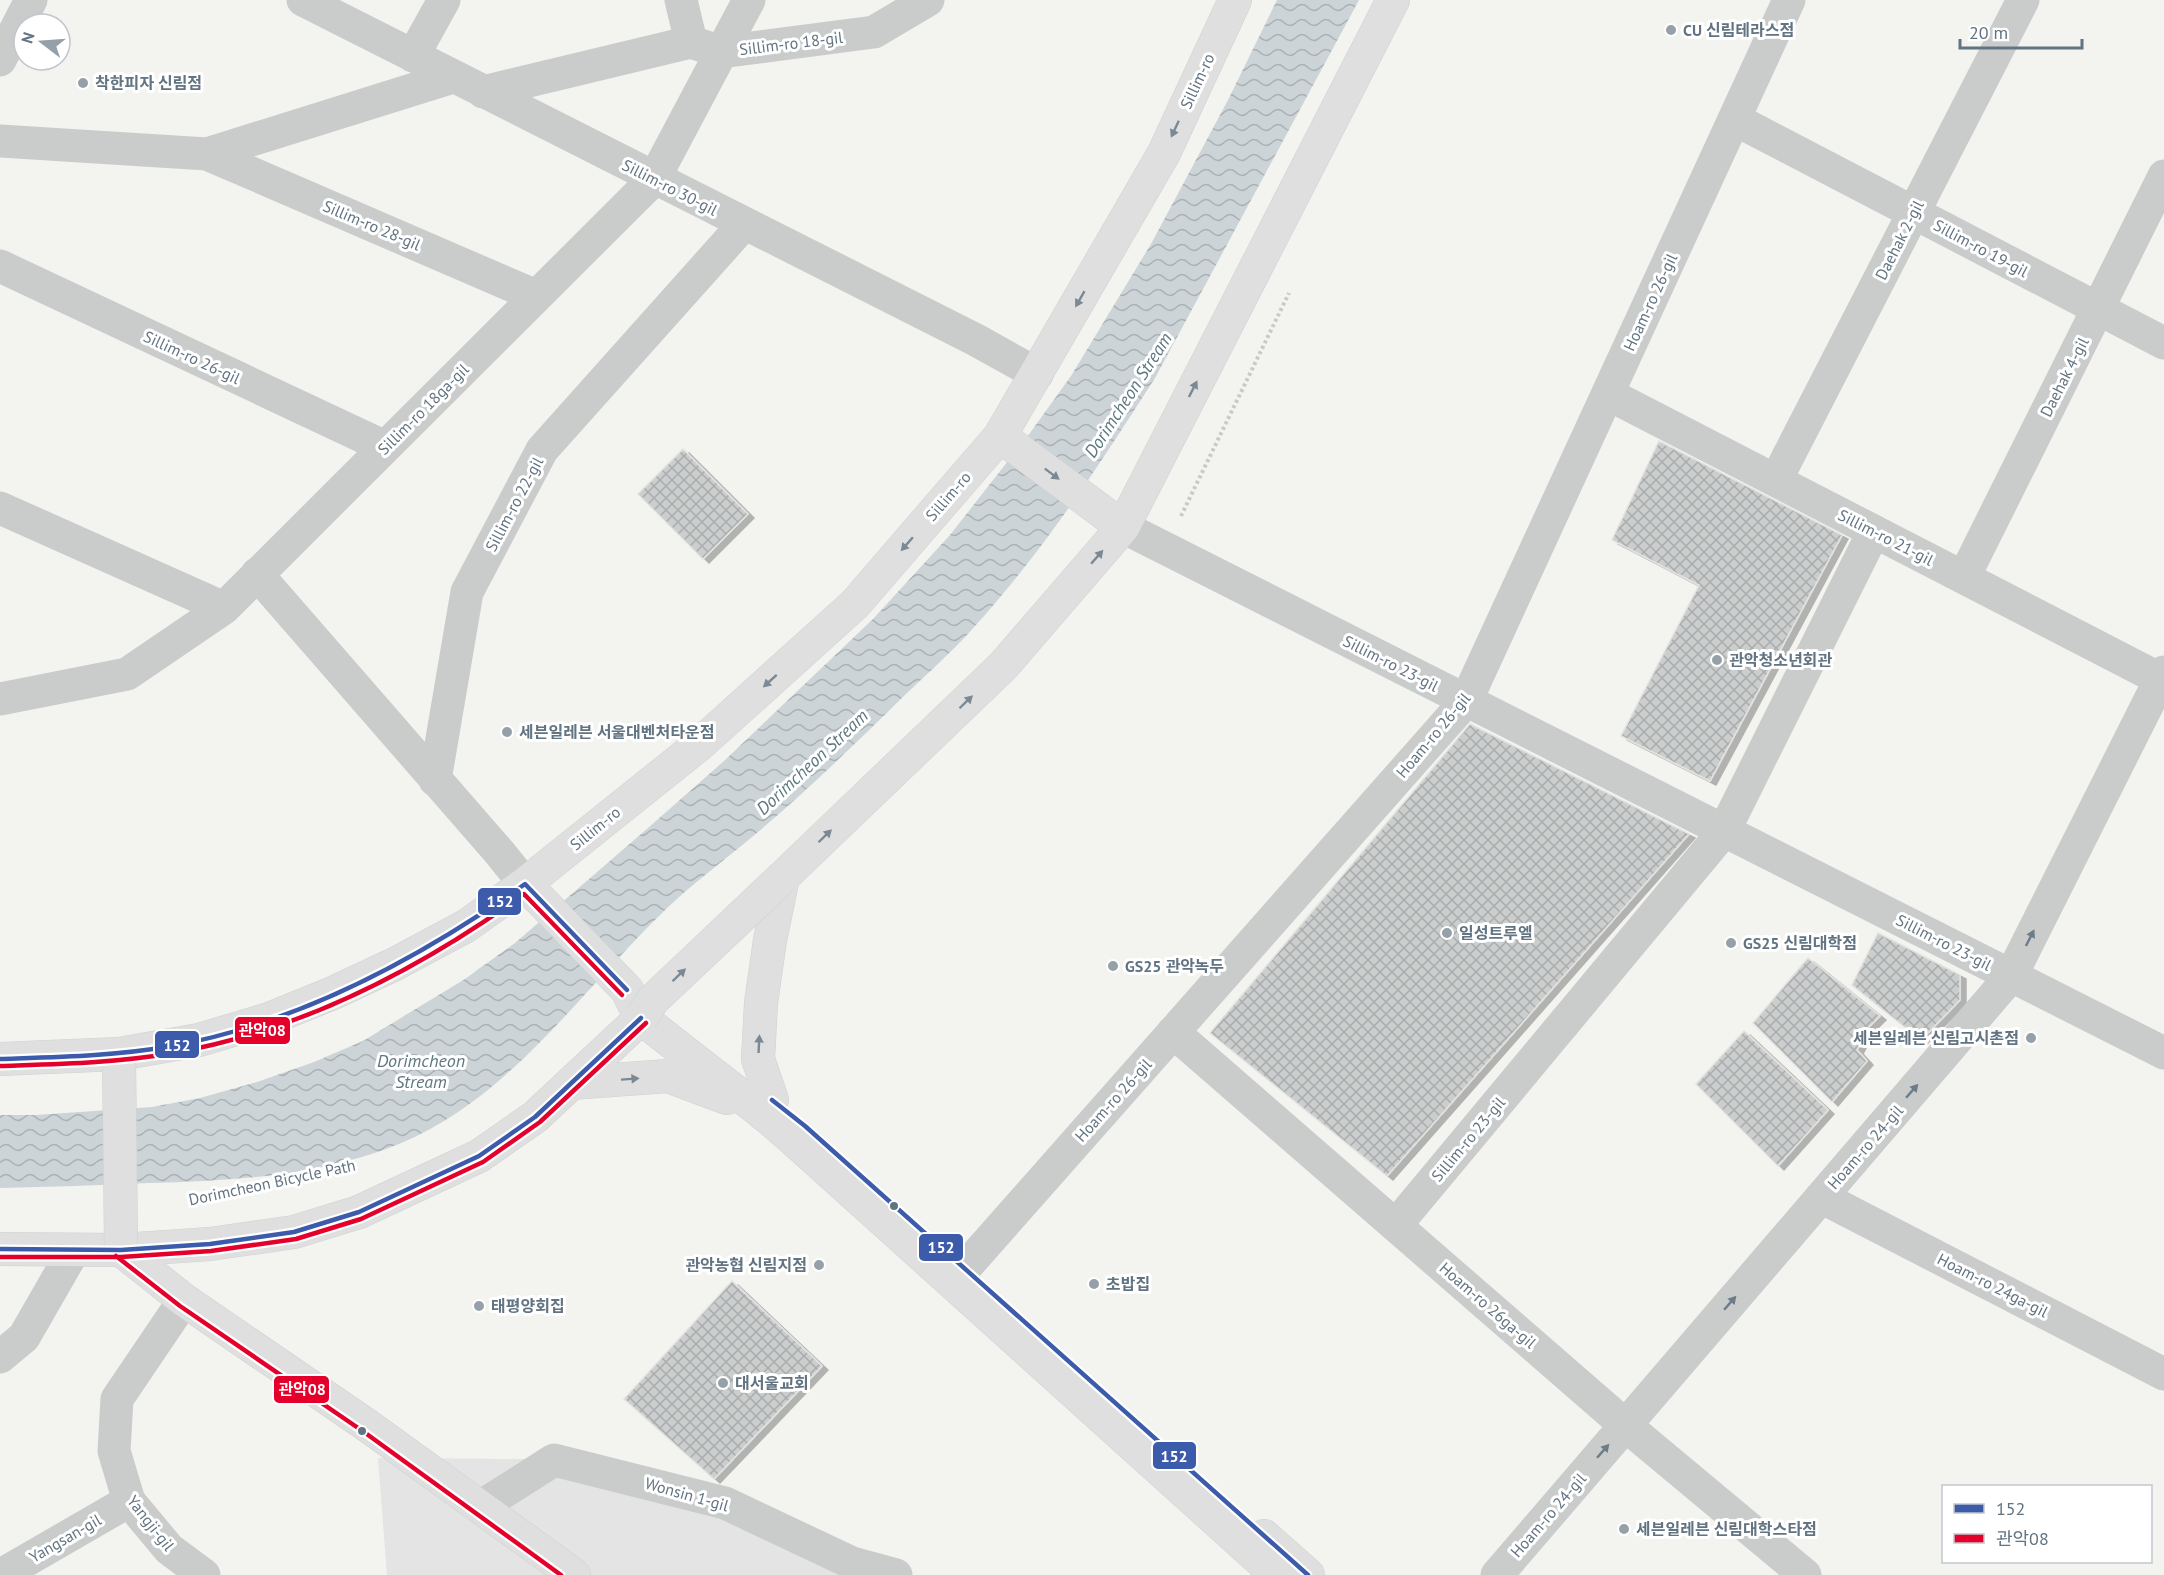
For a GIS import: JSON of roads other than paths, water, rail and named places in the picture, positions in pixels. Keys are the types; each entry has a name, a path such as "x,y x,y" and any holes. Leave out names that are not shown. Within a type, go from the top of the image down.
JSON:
{"main road":[{"name":"Sillim-ro","path":"0,1059 118,1054 199,1040 269,1019 395,964 530,890 700,744 855,604 1007,440 1037,374 1164,153 1235,0"},
{"path":"0,1249 121,1250 210,1244 294,1232 359,1212 479,1156 536,1117 572,1083 634,996 783,877 1003,666 1123,527 1392,0"},
{"path":"1007,440 1123,527"},
{"path":"766,1105 758,1059 761,1003 770,940 783,877"},
{"path":"530,890 634,996 766,1105 1277,1575"},
{"path":"118,1054 121,1250"},
{"path":"572,1083 668,1076 766,1105 805,1126 1308,1575"},
{"path":"121,1250 184,1300 368,1426 574,1575"}],"street":[{"path":"0,60 31,0"},
{"name":"Sillim-ro 30-gil","path":"303,0 976,340 1037,374"},
{"path":"413,56 444,0"},
{"path":"483,92 691,42 681,0"},
{"name":"Sillim-ro 18ga-gil","path":"0,699 127,674 224,608 654,179 749,0"},
{"name":"Sillim-ro 18-gil","path":"691,42 721,52 874,33 928,0"},
{"name":"Hoam-ro 26-gil","path":"964,1269 1466,701 1789,0"},
{"name":"Daehak 2-gil","path":"1776,480 2023,0"},
{"name":"Sillim-ro 28-gil","path":"207,154 453,76"},
{"name":"Sillim-ro 19-gil","path":"1734,119 2164,343"},
{"name":"Sillim-ro 28-gil","path":"0,141 207,154 536,296"},
{"name":"Daehak 4-gil","path":"1964,577 2164,176"},
{"name":"Sillim-ro 22-gil","path":"435,780 467,592 542,450 744,224"},
{"name":"Sillim-ro 26-gil","path":"0,266 385,447"},
{"name":"Sillim-ro 21-gil","path":"1608,394 2163,677"},
{"path":"0,508 224,608"},
{"name":"Sillim-ro 23-gil","path":"1123,527 2164,1053"},
{"path":"1724,831 1874,531"},
{"path":"257,574 530,890"},
{"name":"Hoam-ro 24-gil","path":"1497,1575 2011,976 2163,677"},
{"name":"Sillim-ro 23-gil","path":"1396,1225 1724,831"},
{"name":"Hoam-ro 26ga-gil","path":"1173,1032 1626,1425 1805,1575"},
{"name":"Hoam-ro 24ga-gil","path":"1821,1197 2164,1374"},
{"path":"0,1357 24,1337 74,1250"},
{"name":"Yangji-gil","path":"184,1300 117,1399 114,1451 129,1501 169,1550 204,1575"},
{"name":"Wonsin 1-gil","path":"480,1507 554,1460 725,1503 852,1563 896,1575"},
{"name":"Yangsan-gil","path":"1,1575 129,1501"}],"water":[{"name":"Dorimcheon Stream","path":"1277,0 1359,0 1155,378 1070,506 1000,597 959,644 796,798 668,907 538,1045 473,1101 437,1125 399,1144 339,1163 276,1175 213,1181 0,1188 0,1115 36,1115 152,1107 200,1098 257,1082 314,1062 363,1041 465,979 515,943 724,761 873,619 950,535 1030,433 1071,376 1151,244 1228,100"}],"place":[{"name":"CU 신림테라스점","path":"1671,30"},
{"name":"착한피자 신림점","path":"83,83"},
{"name":"관악청소년회관","path":"1717,660"},
{"name":"세븐일레븐 서울대벤처타운점","path":"507,732"},
{"name":"일성트루엘","path":"1447,933"},
{"name":"GS25 신림대학점","path":"1731,943"},
{"name":"GS25 관악녹두","path":"1113,966"},
{"name":"세븐일레븐 신림고시촌점","path":"2031,1038"},
{"name":"관악농협 신림지점","path":"819,1265"},
{"name":"초밥집","path":"1094,1284"},
{"name":"태평양회집","path":"479,1306"},
{"name":"대서울교회","path":"723,1383"},
{"name":"세븐일레븐 신림대학스타점","path":"1624,1529"}]}
